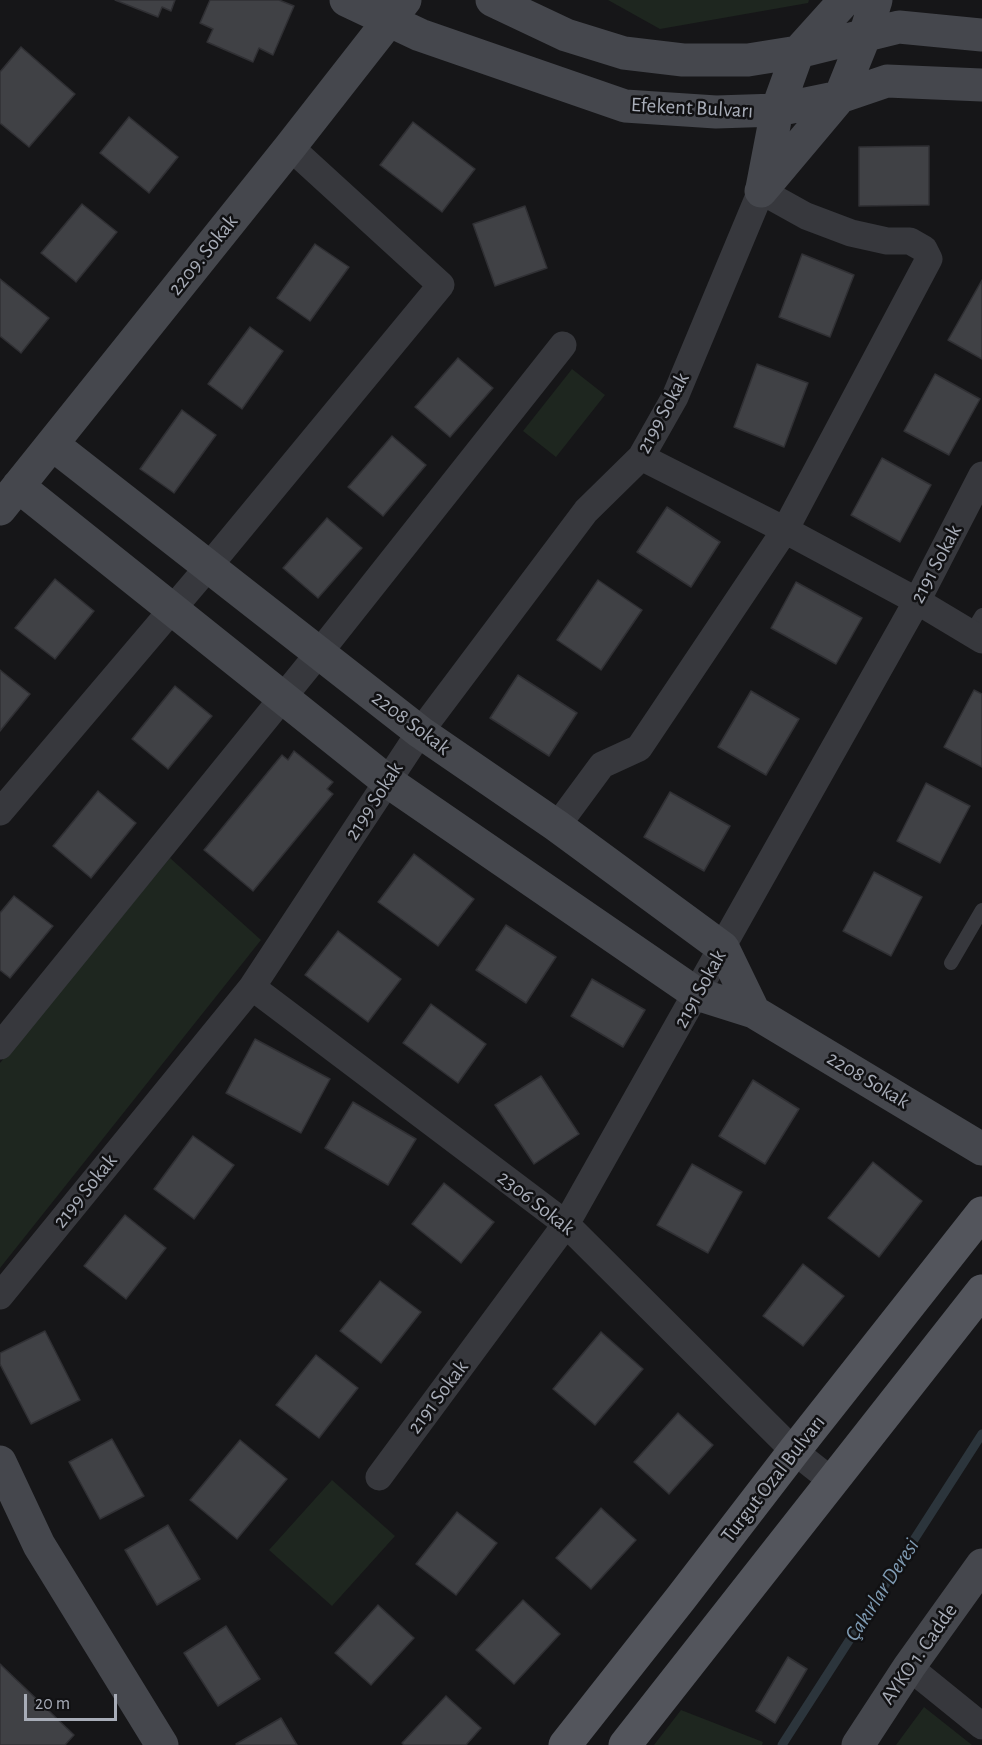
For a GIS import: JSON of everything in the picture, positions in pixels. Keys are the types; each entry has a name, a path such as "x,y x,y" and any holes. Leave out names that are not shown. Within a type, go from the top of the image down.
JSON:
{"main road":[{"name":"Turgut Ozal Bulvarı","path":"565,1745 982,1214"},
{"path":"625,1745 982,1291"}],"street":[{"name":"Efekent Bulvarı","path":"346,0 397,10 420,35 626,106 716,112 777,110 840,97 887,81 982,85"},
{"path":"492,0 566,34 624,53 682,60 748,60 798,52 899,27 982,34"},
{"path":"761,191 777,110 798,52 845,0"},
{"path":"761,191 840,97 865,35 876,0"},
{"name":"2209. Sokak","path":"9,497 397,10"},
{"path":"0,812 209,566 441,285 290,147"},
{"path":"557,826 602,765 639,748 785,530 929,259 924,249 910,241 887,241 851,233 806,216 761,191"},
{"name":"2199 Sokak","path":"0,1296 252,987 420,732 586,511 641,457 675,397 761,191"},
{"path":"0,1046 319,653 563,345"},
{"name":"2208 Sokak","path":"52,444 420,732 557,826 723,948 754,1011"},
{"path":"641,457 785,530 917,601 978,629"},
{"name":"2191 Sokak","path":"379,1477 566,1224 917,601 982,475"},
{"name":"2208 Sokak","path":"9,497 172,609 387,781 697,994 754,1011 982,1149"},
{"name":"2306 Sokak","path":"252,987 566,1224 794,1451 832,1481"},
{"path":"0,1462 39,1545 162,1745"},
{"name":"AYKO 1. Cadde","path":"858,1745 909,1667 982,1565"},
{"path":"909,1667 982,1726"}],"lane":[{"path":"951,963 982,910"}],"shaded area":[{"path":"608,0 809,0 808,3 660,29"},
{"path":"572,369 605,395 556,457 523,431"},
{"path":"170,858 261,940 0,1268 0,1063"},
{"path":"332,1480 395,1536 332,1606 269,1550"},
{"path":"924,1707 972,1745 896,1745"},
{"path":"681,1710 763,1742 762,1745 654,1745"}],"building":[{"path":"115,0 175,0 171,11 162,7 158,17"},
{"path":"210,0 279,0 294,6 273,55 259,48 253,62 207,42 213,29 200,23"},
{"path":"21,47 75,94 29,147 0,123 0,72"},
{"path":"129,117 178,157 149,193 100,153"},
{"path":"413,122 475,169 442,212 380,165"},
{"path":"929,146 929,205 859,206 859,147"},
{"path":"82,204 117,232 76,282 41,253"},
{"path":"525,206 547,268 495,286 473,224"},
{"path":"315,244 349,267 310,321 277,298"},
{"path":"802,254 854,275 830,337 779,317"},
{"path":"0,279 49,318 21,353 0,336"},
{"path":"982,280 982,359 948,340"},
{"path":"250,327 283,351 242,409 208,384"},
{"path":"458,358 493,388 450,437 415,407"},
{"path":"757,364 808,383 784,447 734,427"},
{"path":"935,374 980,399 949,455 904,431"},
{"path":"182,410 216,435 174,493 140,469"},
{"path":"392,436 426,465 383,516 348,487"},
{"path":"882,458 931,485 900,542 851,515"},
{"path":"667,507 720,542 691,587 637,552"},
{"path":"327,518 362,548 318,598 283,568"},
{"path":"55,579 94,611 55,659 15,628"},
{"path":"598,580 642,610 601,670 557,640"},
{"path":"796,582 862,618 836,664 771,628"},
{"path":"0,670 30,694 0,731"},
{"path":"518,675 577,713 549,756 490,718"},
{"path":"175,686 212,716 168,769 132,739"},
{"path":"974,690 982,694 982,767 944,747"},
{"path":"751,691 799,719 766,775 718,747"},
{"path":"294,751 333,782 327,789 333,794 253,891 204,850 282,755 288,760"},
{"path":"926,783 970,806 940,863 897,841"},
{"path":"98,791 136,823 91,878 53,846"},
{"path":"670,792 730,826 704,871 644,837"},
{"path":"414,854 474,899 438,946 378,902"},
{"path":"874,872 922,897 891,956 843,931"},
{"path":"14,896 53,926 10,978 0,970 0,913"},
{"path":"506,925 556,957 526,1003 476,970"},
{"path":"338,931 401,979 368,1022 305,975"},
{"path":"592,979 645,1010 623,1047 571,1016"},
{"path":"431,1004 486,1044 458,1083 403,1043"},
{"path":"255,1039 330,1079 301,1133 226,1093"},
{"path":"541,1076 579,1134 534,1164 495,1105"},
{"path":"753,1080 799,1109 765,1164 719,1136"},
{"path":"353,1102 416,1139 388,1185 325,1148"},
{"path":"193,1136 234,1165 194,1219 154,1189"},
{"path":"873,1162 922,1201 879,1257 828,1218"},
{"path":"692,1164 742,1192 708,1253 657,1225"},
{"path":"444,1183 494,1222 461,1263 412,1224"},
{"path":"125,1215 166,1248 126,1299 84,1266"},
{"path":"803,1264 844,1296 803,1346 763,1316"},
{"path":"380,1281 421,1312 381,1363 340,1331"},
{"path":"45,1331 80,1400 31,1424 0,1364 0,1353"},
{"path":"601,1332 643,1369 595,1425 553,1389"},
{"path":"316,1355 358,1388 319,1438 276,1405"},
{"path":"678,1413 713,1445 669,1494 634,1462"},
{"path":"112,1439 144,1496 100,1519 69,1462"},
{"path":"240,1440 287,1479 237,1539 190,1500"},
{"path":"601,1508 636,1540 591,1589 556,1558"},
{"path":"457,1512 497,1543 456,1595 416,1564"},
{"path":"168,1525 200,1579 157,1605 125,1550"},
{"path":"523,1600 560,1634 514,1684 476,1650"},
{"path":"378,1605 414,1638 371,1685 335,1653"},
{"path":"226,1626 260,1679 218,1706 184,1653"},
{"path":"788,1657 807,1669 775,1723 756,1711"},
{"path":"0,1664 74,1735 65,1745 0,1745"},
{"path":"446,1696 481,1728 466,1745 404,1745 402,1743"},
{"path":"281,1718 297,1745 236,1744"}],"waterway":[{"name":"Çakırlar Deresi","path":"782,1745 982,1434"}]}
